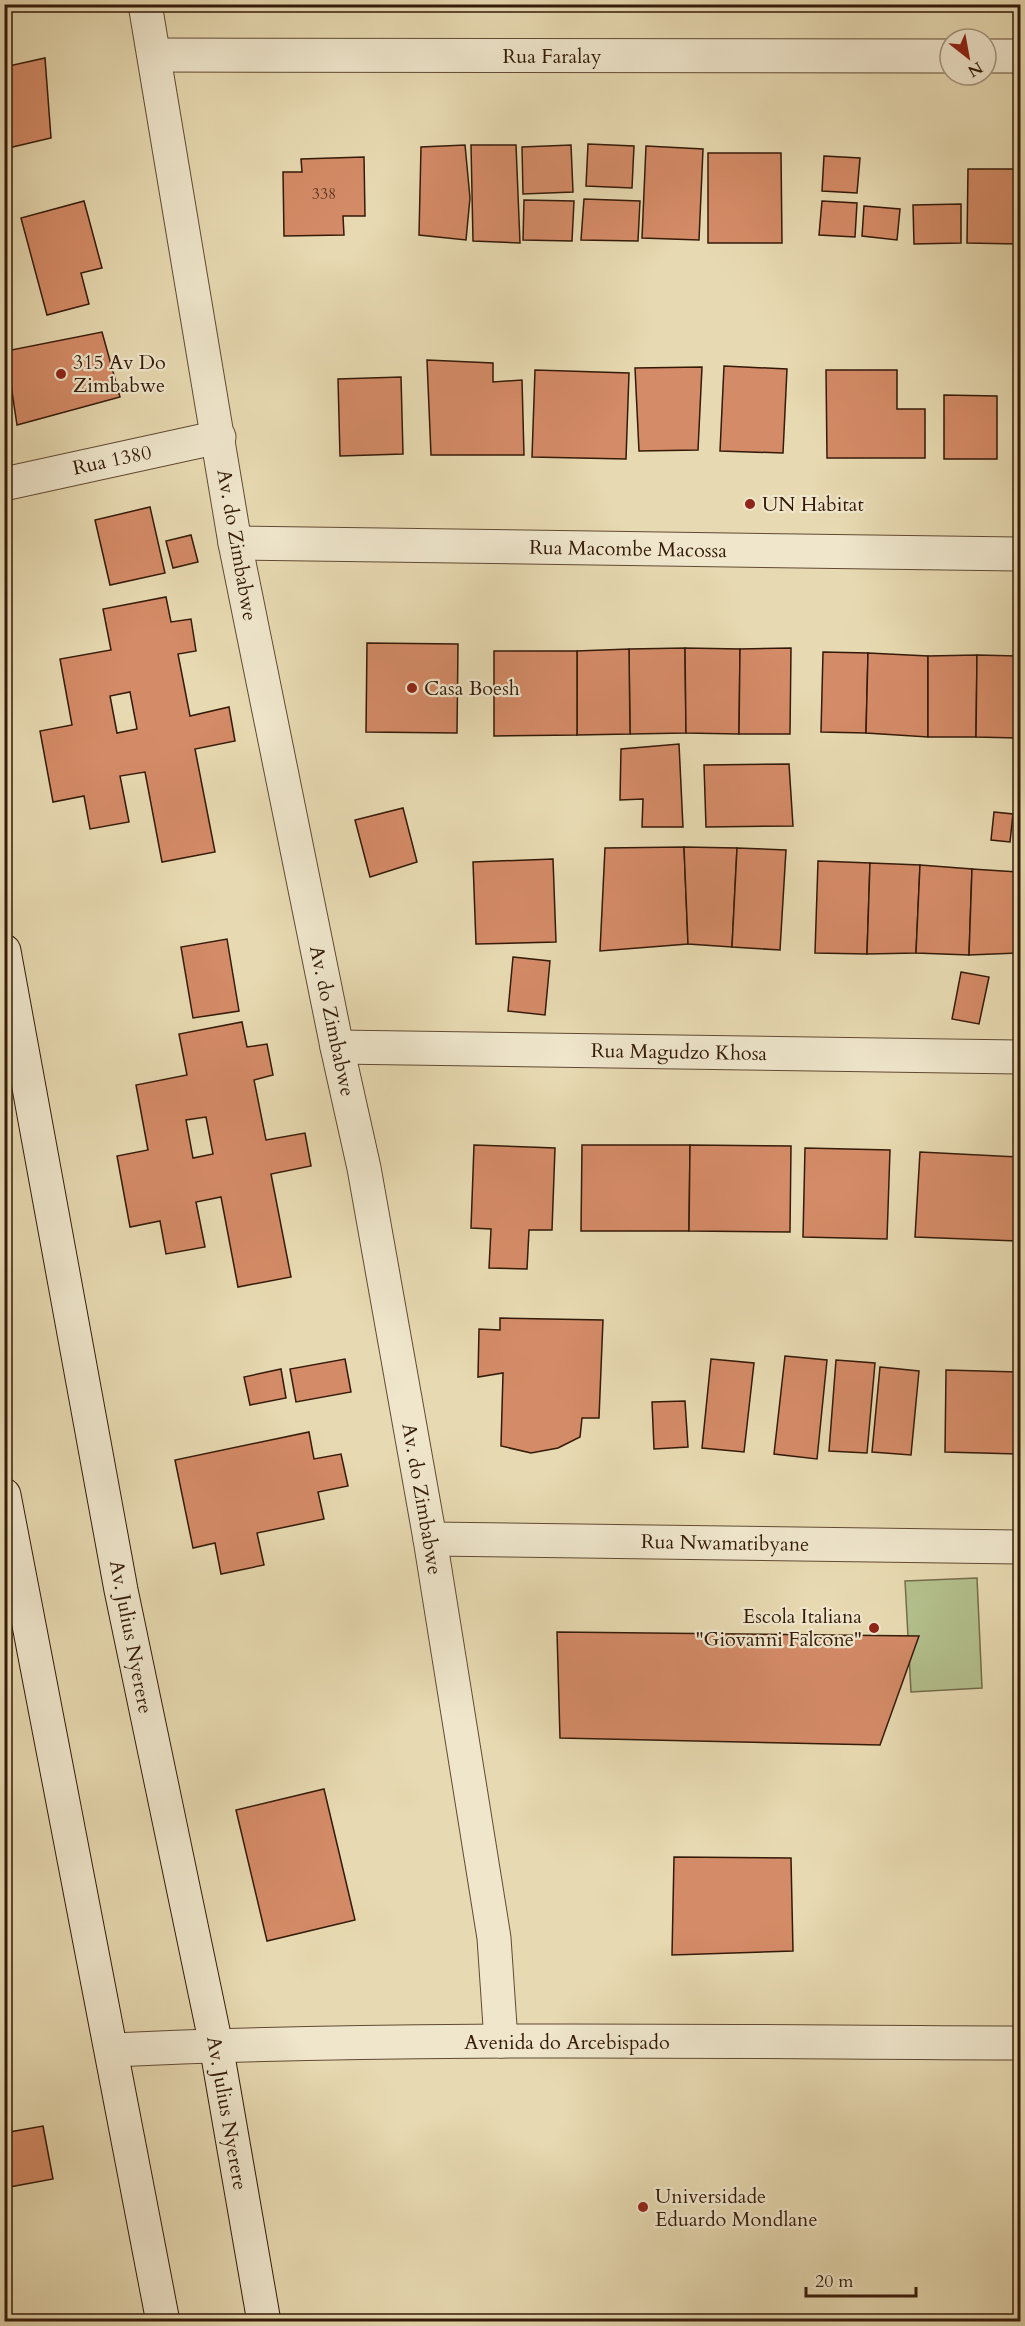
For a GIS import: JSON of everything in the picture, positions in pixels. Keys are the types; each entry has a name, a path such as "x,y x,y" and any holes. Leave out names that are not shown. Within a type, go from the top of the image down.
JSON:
{"street":[{"name":"Av. do Zimbabwe","path":"145,4 235,543 337,1047 364,1168 430,1539 494,1938 501,2041"},
{"name":"Rua Faralay","path":"154,55 938,56"},
{"path":"998,56 1020,56"},
{"name":"Rua 1380","path":"4,484 219,437"},
{"name":"Rua Macombe Macossa","path":"235,543 1020,554"},
{"name":"Av. Julius Nyerere","path":"4,951 121,1590 216,2046 264,2322"},
{"name":"Rua Magudzo Khosa","path":"337,1047 1020,1057"},
{"path":"4,1495 113,2050 163,2322"},
{"name":"Rua Nwamatibyane","path":"430,1539 1020,1547"},
{"name":"Avenida do Arcebispado","path":"113,2050 501,2041 1020,2043"}],"green space":[{"path":"977,1578 982,1688 911,1692 905,1581"}],"building":[{"path":"45,58 51,138 4,149 4,67"},
{"path":"588,144 634,146 632,188 586,186"},
{"path":"465,145 470,198 466,240 419,235 421,147"},
{"path":"471,145 516,145 520,243 473,241"},
{"path":"571,145 573,192 523,194 522,147"},
{"path":"646,146 703,149 699,240 642,238"},
{"path":"708,153 781,153 782,243 708,243"},
{"path":"824,156 860,158 857,193 822,191"},
{"path":"364,157 365,216 343,216 344,235 284,236 283,172 302,172 301,159"},
{"path":"968,169 1020,169 1020,244 967,243"},
{"path":"584,199 640,201 638,241 581,240"},
{"path":"524,200 574,201 572,241 523,240"},
{"path":"84,201 102,268 81,273 89,304 47,315 21,218"},
{"path":"822,201 857,203 855,237 819,235"},
{"path":"961,204 961,243 914,244 913,205"},
{"path":"864,206 900,209 897,240 862,236"},
{"name":"315 Av Do Zimbabwe","path":"102,332 120,397 17,425 6,351"},
{"path":"427,360 493,363 493,382 522,380 524,455 431,455"},
{"path":"724,366 787,369 783,453 720,451"},
{"path":"702,367 698,450 639,451 635,368"},
{"path":"535,370 629,373 626,459 532,457"},
{"path":"826,370 897,370 897,409 925,409 925,458 827,458"},
{"path":"401,377 403,454 340,456 338,379"},
{"path":"944,395 997,396 997,459 944,459"},
{"path":"150,507 165,573 110,585 95,520"},
{"path":"191,535 198,562 173,568 166,541"},
{"path":"166,597 171,622 191,619 196,651 178,654 190,716 229,707 235,741 195,749 215,852 162,862 145,772 120,776 129,822 90,829 84,796 53,802 40,731 72,725 60,659 111,650 103,609","holes":["130,692 137,729 117,733 110,696"]},
{"name":"Casa Boesh","path":"367,643 458,644 457,733 366,732"},
{"path":"685,648 686,733 630,734 629,649"},
{"path":"685,648 740,649 739,734 686,733"},
{"path":"791,648 790,734 739,734 740,649"},
{"path":"629,649 630,734 577,735 577,651"},
{"path":"494,651 577,651 577,735 494,736"},
{"path":"823,652 868,653 866,733 821,732"},
{"path":"868,653 928,656 928,737 866,733"},
{"path":"977,655 976,737 928,737 928,656"},
{"path":"977,655 1020,656 1020,738 976,737"},
{"path":"679,744 683,827 642,827 643,799 620,800 621,749"},
{"path":"789,764 793,826 706,827 704,765"},
{"path":"403,808 417,862 370,877 355,820"},
{"path":"994,812 1013,814 1010,842 991,840"},
{"path":"684,847 688,944 600,951 605,848"},
{"path":"684,847 737,848 732,947 688,944"},
{"path":"737,848 786,850 780,950 732,947"},
{"path":"553,859 556,942 476,944 473,862"},
{"path":"818,861 870,863 867,954 815,953"},
{"path":"870,863 920,865 916,953 867,954"},
{"path":"920,865 972,869 969,955 916,953"},
{"path":"972,869 1018,872 1019,953 969,955"},
{"path":"1018,872 1020,872 1019,953"},
{"path":"227,939 239,1011 193,1018 181,947"},
{"path":"513,957 550,961 545,1015 508,1011"},
{"path":"961,972 989,977 979,1024 952,1019"},
{"path":"242,1022 247,1047 267,1044 273,1075 254,1080 266,1140 305,1133 311,1166 271,1174 291,1277 238,1287 221,1197 196,1202 205,1247 166,1254 160,1221 130,1227 117,1156 148,1150 136,1085 187,1075 179,1034","holes":["206,1117 213,1154 193,1158 186,1120"]},
{"path":"474,1145 555,1148 552,1230 529,1230 527,1269 489,1268 491,1229 471,1228"},
{"path":"582,1145 690,1145 689,1231 581,1231"},
{"path":"690,1145 791,1146 790,1232 689,1231"},
{"path":"805,1148 890,1150 887,1239 803,1237"},
{"path":"920,1152 1020,1157 1017,1241 915,1237"},
{"path":"500,1318 603,1320 599,1418 582,1418 580,1437 558,1448 531,1453 501,1446 503,1373 478,1377 479,1329 500,1330"},
{"path":"785,1356 827,1360 817,1459 774,1454"},
{"path":"345,1359 351,1392 296,1402 290,1369"},
{"path":"711,1359 754,1363 744,1452 702,1448"},
{"path":"836,1360 875,1363 867,1453 829,1451"},
{"path":"880,1367 919,1371 911,1455 872,1452"},
{"path":"281,1369 286,1398 250,1405 244,1377"},
{"path":"946,1370 1020,1372 1020,1454 945,1452"},
{"path":"685,1401 688,1447 654,1449 652,1402"},
{"path":"309,1432 314,1459 341,1454 348,1486 318,1492 324,1519 257,1533 264,1565 221,1574 215,1543 193,1548 175,1460"},
{"path":"557,1632 919,1636 880,1745 560,1738"},
{"path":"324,1789 355,1920 267,1941 236,1810"},
{"path":"674,1857 791,1858 793,1951 672,1955"},
{"path":"43,2126 53,2179 4,2188 4,2133"}],"place":[{"name":"315 Av Do Zimbabwe","path":"61,374"},
{"name":"UN Habitat","path":"750,504"},
{"name":"Casa Boesh","path":"412,688"},
{"name":"Escola Italiana \"Giovanni Falcone\"","path":"874,1628"},
{"name":"Universidade Eduardo Mondlane","path":"643,2207"}]}
